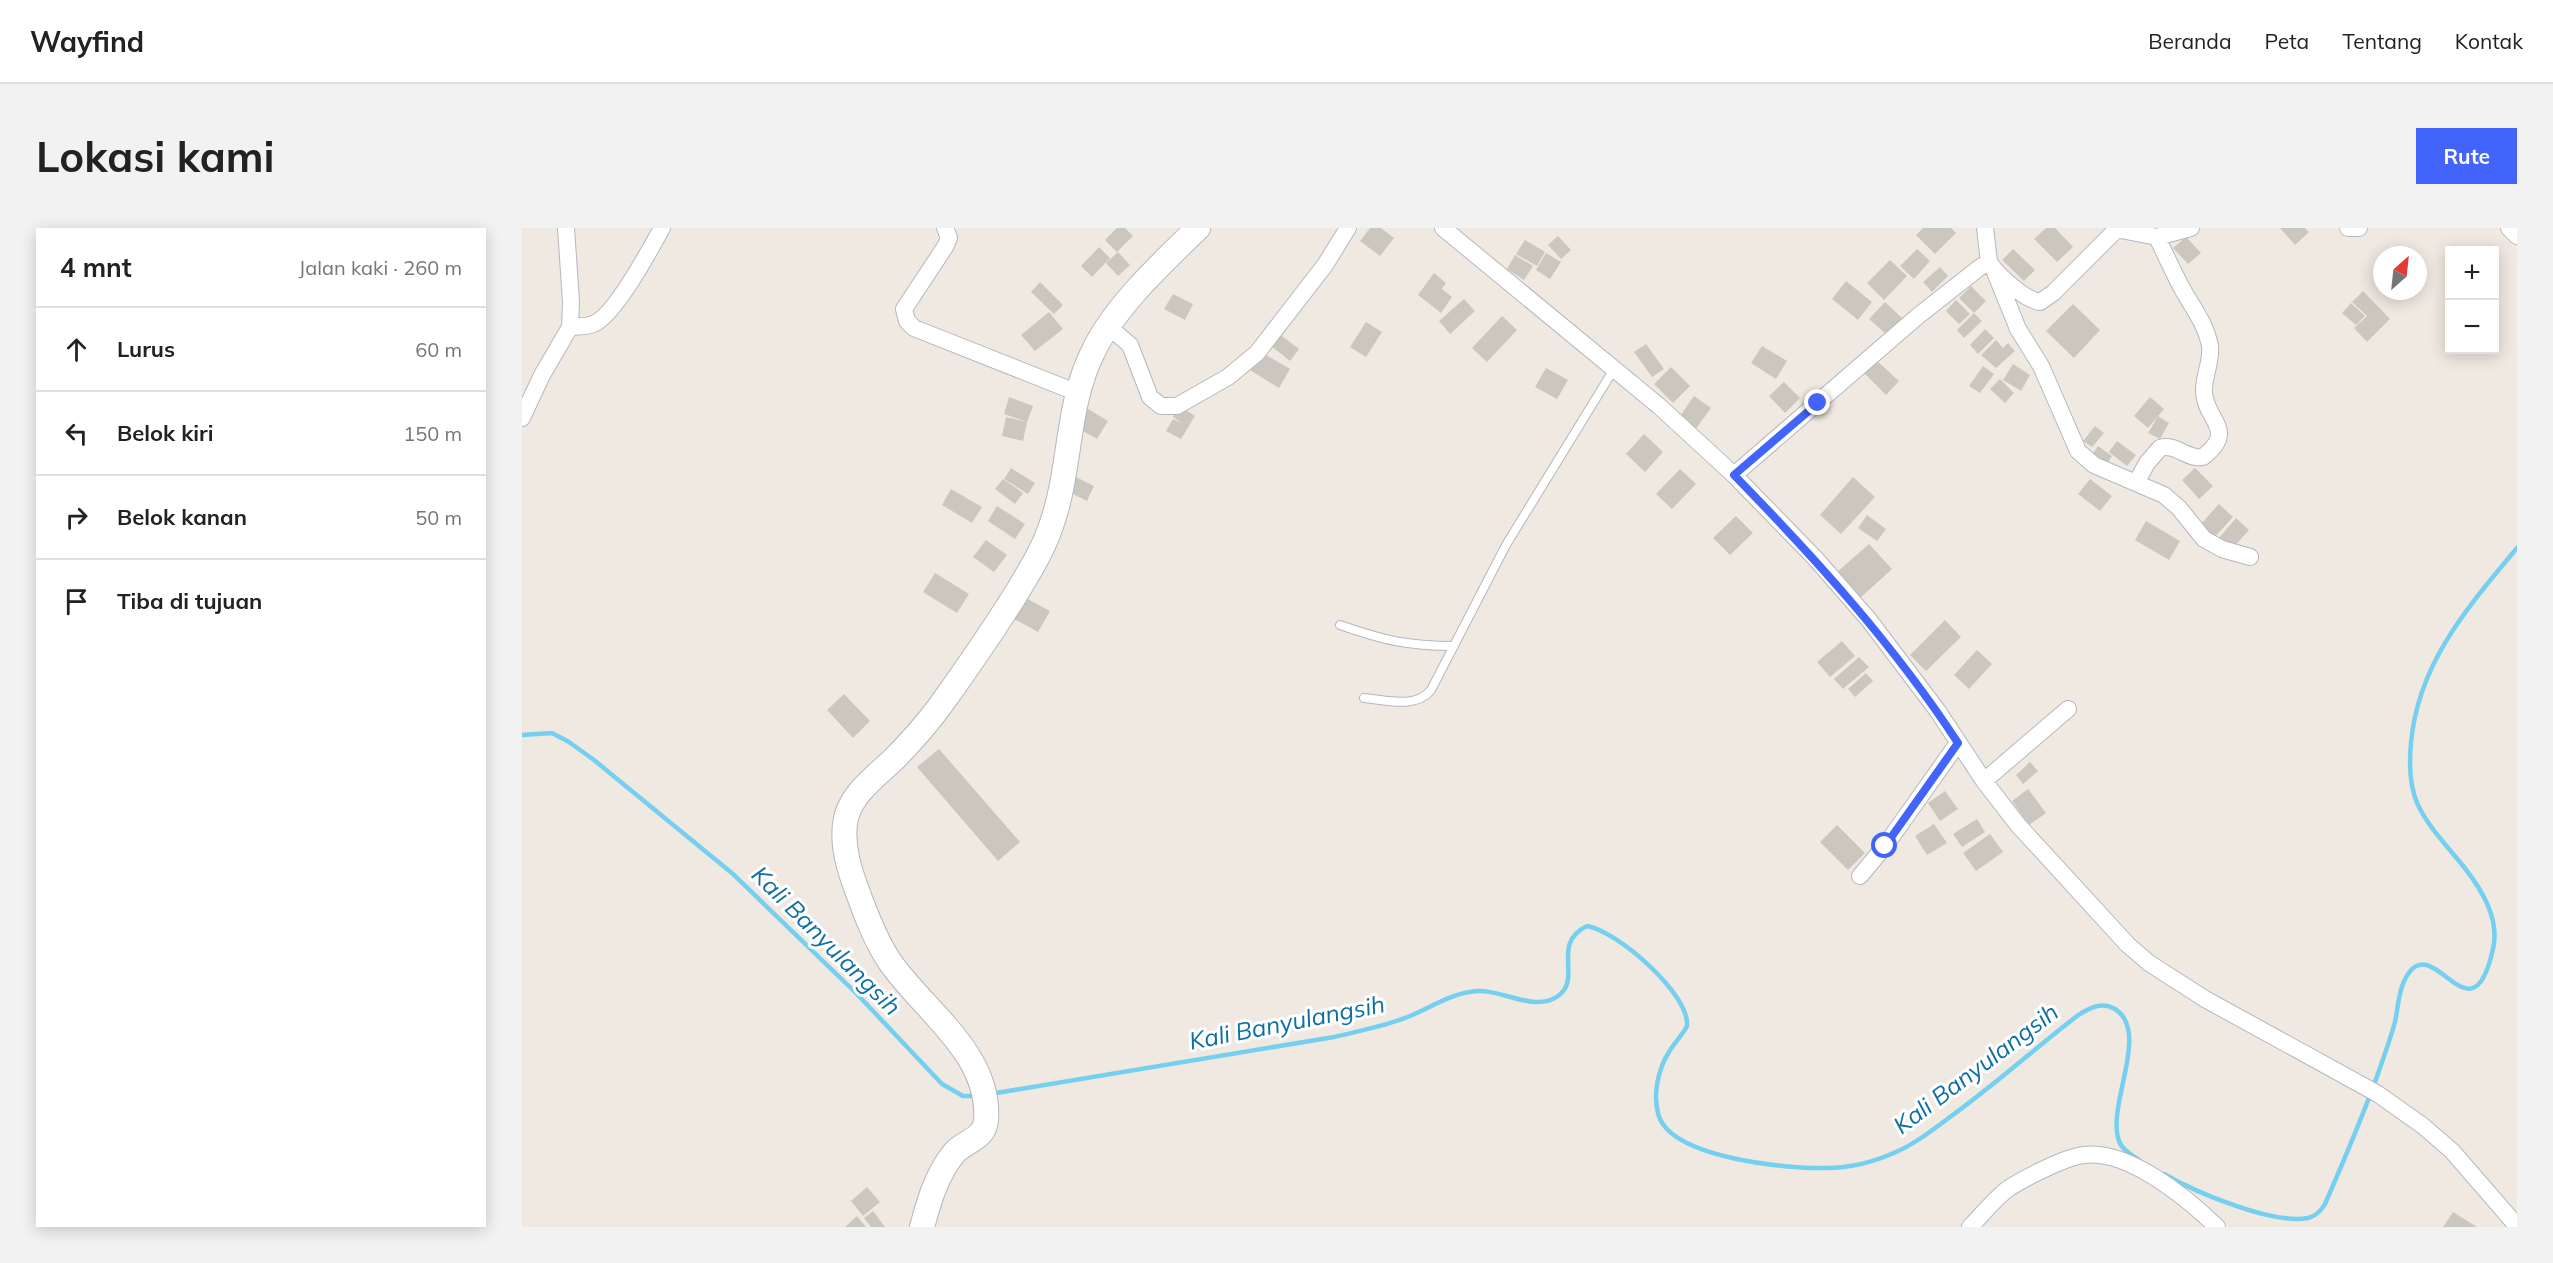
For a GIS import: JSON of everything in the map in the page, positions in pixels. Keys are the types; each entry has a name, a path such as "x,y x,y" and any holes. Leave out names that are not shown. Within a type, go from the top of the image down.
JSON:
{"street":[{"path":"522,418 542,375 570,327 571,302 566,228"},
{"path":"570,327 593,324 603,317 632,280 662,228"},
{"path":"945,228 949,238 945,247 903,309 907,321 914,328 1078,393"},
{"path":"922,1227 929,1203 946,1164 958,1149 983,1131 986,1124 981,1079 960,1044 891,964 872,931 848,866 845,824 851,804 869,781 894,759 938,708 1014,596 1041,549 1052,524 1078,393 1092,353 1123,306 1198,228"},
{"path":"1109,327 1130,345 1150,397 1161,406 1177,406 1228,377 1257,353 1325,265 1348,228"},
{"path":"1443,228 1659,406 1734,475 1815,558 1869,620 1937,710 1984,782 2018,825 2095,911 2135,951 2205,999 2378,1094 2423,1126 2452,1151 2517,1226"},
{"path":"1985,228 1992,267 2018,329 2041,366 2078,451 2094,465 2164,495 2179,508 2204,539 2222,549 2250,557"},
{"path":"1734,475 1918,316 1979,268 1992,267 2031,300 2040,302 2053,293 2115,231 2121,230 2157,237 2191,228"},
{"path":"2348,228 2359,228"},
{"path":"2509,228 2517,236"},
{"path":"2136,483 2147,463 2160,448 2171,447 2188,456 2203,457 2215,445 2220,432 2218,423 2206,404 2204,391 2210,348 2206,331 2157,237"},
{"path":"1984,782 2068,709"},
{"path":"1860,876 1885,846 1958,743"},
{"path":"1970,1227 2008,1189 2069,1157 2086,1154 2110,1157 2132,1164 2187,1201 2217,1227"}],"lane":[{"path":"1364,698 1406,702 1421,699 1431,690 1506,545 1614,369"},
{"path":"1340,625 1391,642 1425,646 1454,646"}],"building":[{"path":"1117,228 1125,228 1133,236 1117,252 1105,240"},
{"path":"1370,228 1381,228 1394,238 1380,256 1360,241"},
{"path":"1923,228 1951,228 1956,233 1935,254 1916,235"},
{"path":"2046,228 2055,228 2073,247 2057,262 2034,239"},
{"path":"2280,228 2305,228 2309,232 2295,245"},
{"path":"1558,236 1571,250 1561,259 1548,245"},
{"path":"2186,237 2201,253 2188,264 2173,248"},
{"path":"1525,240 1545,252 1537,266 1516,254"},
{"path":"1099,247 1110,258 1092,277 1081,266"},
{"path":"1917,249 1930,261 1914,279 1900,266"},
{"path":"2013,249 2035,270 2024,281 2002,260"},
{"path":"1118,252 1130,265 1118,276 1106,263"},
{"path":"1546,253 1561,262 1550,279 1536,270"},
{"path":"1515,255 1533,266 1524,280 1507,269"},
{"path":"1890,260 1907,276 1884,300 1867,283"},
{"path":"1940,267 1948,276 1932,292 1923,282"},
{"path":"1434,273 1446,283 1442,289 1452,297 1441,313 1418,295"},
{"path":"1846,281 1872,302 1858,320 1832,299"},
{"path":"1040,282 1063,305 1054,314 1031,292"},
{"path":"1971,286 1986,301 1974,313 1959,298"},
{"path":"2363,291 2390,319 2367,342 2354,328 2367,316 2352,302"},
{"path":"1173,294 1193,304 1185,320 1164,309"},
{"path":"1464,299 1475,311 1450,334 1439,321"},
{"path":"1956,300 1970,314 1959,324 1946,311"},
{"path":"1885,302 1902,318 1886,334 1869,319"},
{"path":"2351,303 2365,316 2356,325 2342,313"},
{"path":"2073,304 2100,330 2074,358 2046,331"},
{"path":"1049,312 1063,329 1035,351 1021,335"},
{"path":"1974,313 1982,321 1964,338 1957,330"},
{"path":"1502,316 1517,330 1487,362 1472,348"},
{"path":"1366,322 1382,332 1366,357 1350,347"},
{"path":"1985,329 1994,338 1978,354 1970,345"},
{"path":"1278,333 1299,349 1290,361 1270,345"},
{"path":"1996,340 2003,348 2008,343 2015,351 1996,368 1981,355"},
{"path":"1646,344 1664,369 1652,377 1634,352"},
{"path":"1762,346 1787,361 1776,379 1751,363"},
{"path":"1261,352 1290,369 1279,388 1250,370"},
{"path":"1876,360 1899,381 1886,395 1864,373"},
{"path":"2013,364 2030,375 2021,391 2003,380"},
{"path":"1983,366 1994,374 1980,393 1969,386"},
{"path":"1671,367 1690,386 1673,403 1654,384"},
{"path":"1546,368 1568,380 1557,399 1535,387"},
{"path":"2000,379 2014,393 2005,403 1990,389"},
{"path":"1784,382 1800,398 1785,413 1769,396"},
{"path":"1694,396 1711,408 1695,430 1678,419"},
{"path":"1009,397 1033,406 1027,422 1004,414"},
{"path":"2150,397 2164,409 2148,428 2134,416"},
{"path":"1180,406 1195,416 1181,439 1166,431 1173,419 1182,423 1173,417"},
{"path":"1085,407 1108,421 1097,439 1074,426"},
{"path":"2158,416 2169,423 2160,439 2148,433"},
{"path":"1006,417 1027,422 1023,441 1002,436"},
{"path":"2095,426 2104,433 2092,447 2083,441"},
{"path":"1644,434 1663,452 1645,472 1626,454"},
{"path":"2117,441 2136,455 2127,466 2109,452"},
{"path":"2098,446 2112,456 2104,469 2089,459"},
{"path":"1011,468 1035,483 1028,494 1004,479"},
{"path":"2195,468 2213,486 2199,499 2182,480"},
{"path":"1680,469 1696,484 1672,509 1656,494"},
{"path":"1070,474 1094,486 1087,501 1063,489"},
{"path":"1853,477 1875,497 1841,534 1820,515"},
{"path":"1003,479 1023,493 1015,504 995,489"},
{"path":"2090,479 2112,496 2100,511 2078,494"},
{"path":"951,489 982,507 972,523 942,505"},
{"path":"2219,504 2233,517 2214,538 2200,525"},
{"path":"997,506 1025,524 1015,539 988,521"},
{"path":"1867,515 1886,529 1877,541 1858,528"},
{"path":"1736,516 1753,533 1730,555 1713,538"},
{"path":"2236,518 2249,530 2232,549 2219,538"},
{"path":"2146,521 2180,541 2169,560 2135,540"},
{"path":"986,540 1007,555 994,572 973,557"},
{"path":"1869,544 1892,569 1859,599 1836,573"},
{"path":"935,573 969,594 957,613 923,592"},
{"path":"1020,595 1050,611 1038,632 1009,616"},
{"path":"1945,620 1961,637 1926,671 1910,655"},
{"path":"1842,641 1855,656 1830,677 1817,662"},
{"path":"1977,650 1992,664 1969,689 1954,675"},
{"path":"1859,657 1869,667 1843,689 1834,679"},
{"path":"1866,673 1873,681 1855,697 1848,689"},
{"path":"844,694 870,721 853,738 827,710"},
{"path":"939,749 1020,842 998,861 917,767"},
{"path":"2030,762 2038,771 2023,784 2016,775"},
{"path":"2028,789 2046,813 2029,825 2012,801"},
{"path":"1945,791 1958,809 1940,821 1928,803"},
{"path":"1977,819 1985,832 1962,847 1953,834"},
{"path":"1934,824 1947,843 1927,855 1915,836"},
{"path":"1837,825 1865,853 1848,870 1820,842"},
{"path":"1990,834 2003,852 1976,871 1963,853"},
{"path":"867,1187 880,1202 863,1216 851,1201"},
{"path":"873,1211 885,1227 871,1227 864,1218"},
{"path":"2453,1212 2477,1227 2443,1227"},
{"path":"857,1216 866,1227 845,1227"}],"waterway":[{"name":"Kali Banyulangsih","path":"2164,1174 2214,1198 2255,1212 2293,1219 2316,1215 2325,1204 2368,1100 2390,1038 2401,991 2408,974 2419,965 2430,966 2464,988 2475,987 2484,976 2495,938 2492,916 2477,885 2433,829 2418,805 2411,783 2410,751 2416,714 2435,662 2464,615 2517,548"},
{"name":"Kali Banyulangsih","path":"522,735 552,733 594,760 733,874 857,994 942,1084 963,1096 976,1096"},
{"name":"Kali Banyulangsih","path":"990,1094 1334,1037 1396,1021 1467,992 1487,991 1529,1001 1549,1001 1565,989 1568,980 1570,942 1576,933 1587,926 1600,930 1633,951 1665,982 1685,1013 1687,1026 1665,1059 1656,1090 1658,1113 1666,1128 1683,1141 1731,1158 1785,1166 1844,1167 1879,1159 1909,1145 1934,1129 2077,1016 2091,1008 2105,1006 2115,1009 2125,1020 2129,1034 2129,1051 2118,1108 2117,1126 2120,1144 2139,1160"}],"route":[{"path":"1818,403 1734,475 1815,558 1869,620 1937,710 1958,743 1885,846"}]}
